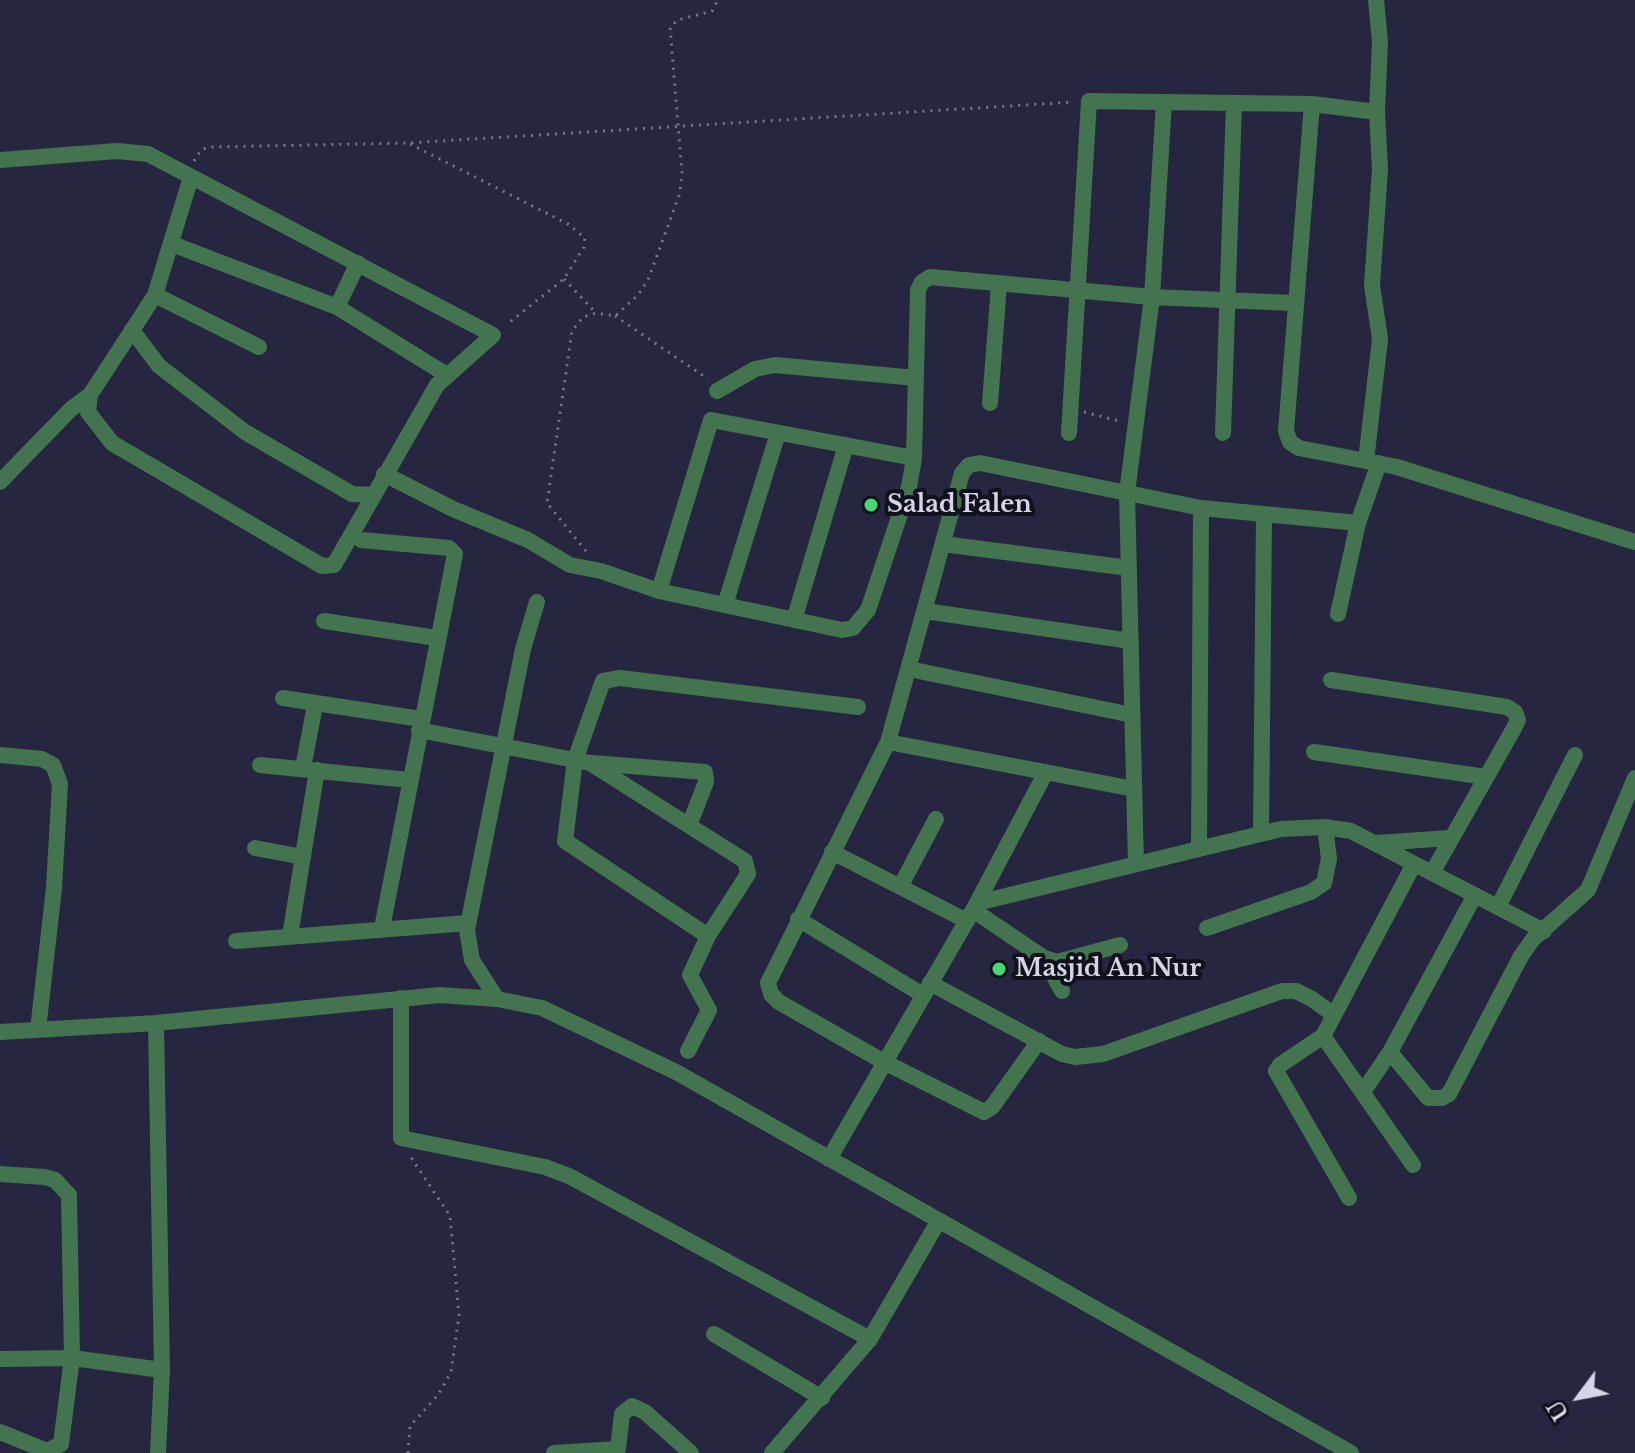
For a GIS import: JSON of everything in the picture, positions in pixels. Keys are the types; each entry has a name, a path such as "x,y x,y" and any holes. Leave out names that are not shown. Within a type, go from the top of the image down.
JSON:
{"street":[{"path":"1338,614 1372,462 1380,339 1372,285 1380,169 1377,112 1380,42 1376,0"},
{"path":"1069,433 1089,101 1312,104 1377,112"},
{"path":"1136,864 1127,493 1138,426 1152,297 1164,102"},
{"path":"1223,433 1234,103"},
{"path":"1312,104 1294,303 1286,431 1290,442 1299,448 1372,462 1635,542"},
{"path":"0,160 135,151 148,154 493,335 447,375 384,474 334,565 322,566 112,443 88,412 90,395"},
{"path":"0,482 50,429 90,395 155,295 191,177"},
{"path":"172,244 337,307 447,375"},
{"path":"337,307 358,263"},
{"path":"384,474 453,509 528,540 558,560 659,591 842,630 862,622 909,487 914,458 918,290 922,282 930,277 1152,297 1294,303"},
{"path":"990,403 999,285"},
{"path":"155,295 259,347"},
{"path":"132,330 159,366 245,432 352,494 374,495"},
{"path":"717,391 755,369 775,365 916,378"},
{"path":"659,591 711,420 914,458"},
{"path":"725,605 778,433"},
{"path":"794,620 846,445"},
{"path":"1039,1041 986,1111 884,1062 771,994 768,983 888,742 962,473 969,465 980,463 1201,508 1358,523"},
{"path":"1199,849 1201,508"},
{"path":"1261,834 1264,515"},
{"path":"361,540 453,550 382,928"},
{"path":"943,544 1129,568"},
{"path":"497,999 472,960 468,947 468,923 523,649 537,602"},
{"path":"925,611 1131,641"},
{"path":"324,621 437,638"},
{"path":"909,669 1132,715"},
{"path":"708,936 565,841 603,681 611,678 858,707"},
{"path":"1331,680 1507,707 1515,712 1518,720 1513,730 1432,873"},
{"path":"283,698 582,762 705,772 706,782 690,823"},
{"path":"290,936 303,857 315,705"},
{"path":"888,742 1134,789"},
{"path":"1314,752 1486,777"},
{"path":"0,755 42,759 53,765 60,784 54,888 38,1030"},
{"path":"1498,907 1575,755"},
{"path":"582,762 690,823 749,866 748,874 708,936 690,975 709,1010 688,1051"},
{"path":"260,765 409,780"},
{"path":"829,1159 972,911 1046,772"},
{"path":"1390,1052 1420,1092 1434,1100 1449,1094 1521,956 1588,890 1635,778"},
{"path":"900,887 936,819"},
{"path":"1207,928 1311,892 1324,883 1329,859 1325,827"},
{"path":"972,911 1136,864 1261,834 1325,827 1351,831 1544,931"},
{"path":"1375,843 1451,838"},
{"path":"255,848 303,857"},
{"path":"832,852 900,887 972,911 1044,958 1057,962 1072,960 1120,945"},
{"path":"1349,1198 1276,1071 1280,1065 1323,1036 1414,864"},
{"path":"1363,1092 1390,1052 1475,895"},
{"path":"798,919 926,989 1062,1054 1086,1057 1282,991 1296,991 1334,1015"},
{"path":"236,941 468,923"},
{"path":"1044,958 1062,991"},
{"path":"0,1032 156,1023 440,995 522,1002 560,1015 676,1072 1351,1453"},
{"path":"401,998 401,1138 545,1167 569,1176 870,1339"},
{"path":"156,1023 162,1370 158,1453"},
{"path":"1323,1036 1413,1165"},
{"path":"0,1174 55,1180 69,1195 72,1358 61,1444 47,1451 8,1441"},
{"path":"772,1453 870,1339 938,1222"},
{"path":"714,1334 822,1398"},
{"path":"0,1359 72,1358 162,1370"},
{"path":"554,1453 618,1449 622,1414 632,1406 645,1412 691,1453"}],"path":[{"path":"615,316 638,295 648,280 680,193 681,127 670,27 678,20 712,11 718,0"},
{"path":"191,177 194,156 209,147 408,143 1089,101"},
{"path":"408,143 581,233 584,247 564,279 493,335"},
{"path":"564,279 596,313"},
{"path":"601,571 547,503 572,331 583,317 596,313 615,316 708,379 717,391"},
{"path":"1070,408 1138,426"},
{"path":"401,1138 450,1216 459,1315 451,1372 438,1395 410,1426 408,1453"}],"place":[{"name":"Salad Falen","path":"871,505"},
{"name":"Masjid An Nur","path":"999,969"}]}
